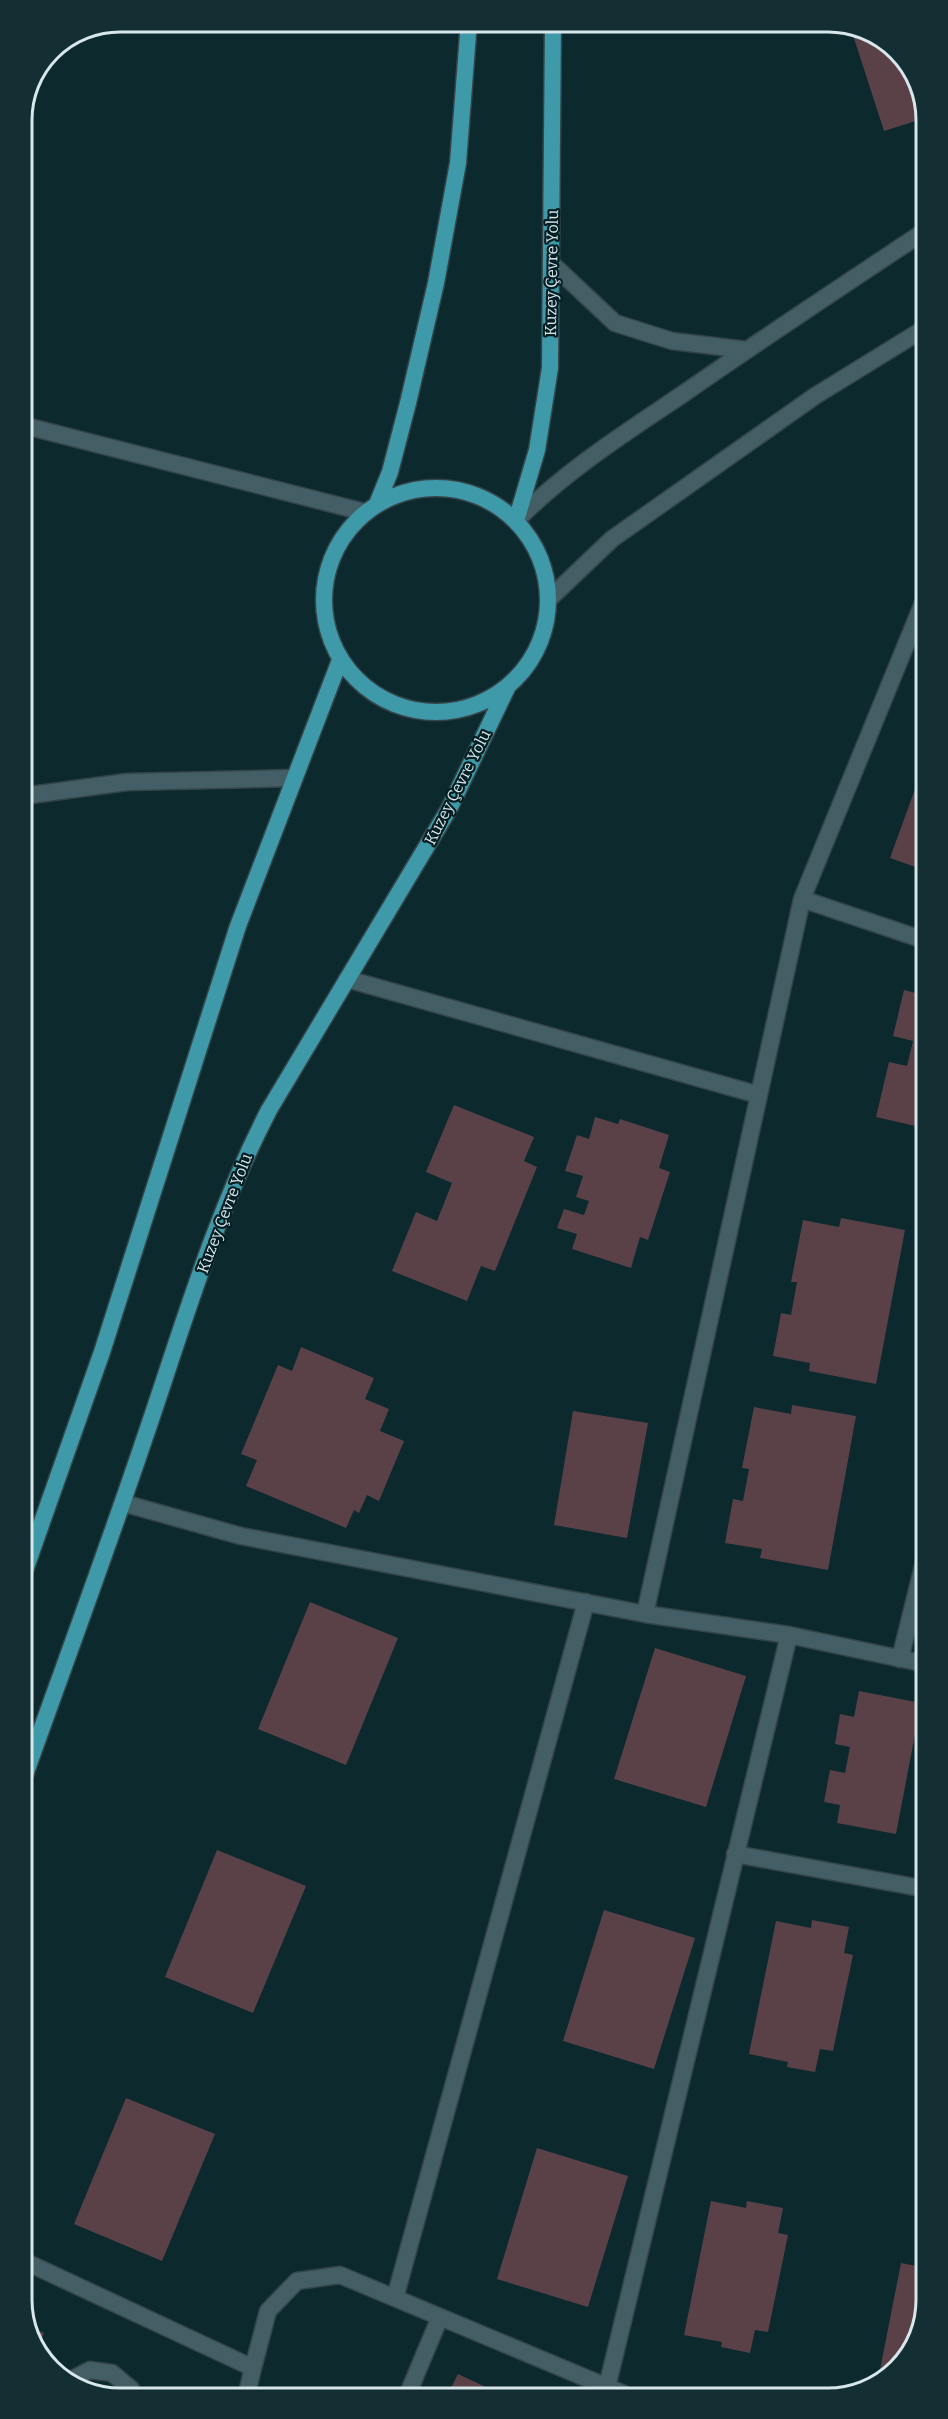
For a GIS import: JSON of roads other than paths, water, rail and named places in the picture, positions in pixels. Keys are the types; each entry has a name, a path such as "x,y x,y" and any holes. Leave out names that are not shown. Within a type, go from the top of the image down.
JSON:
{"main road":[{"path":"371,508 390,472 438,272 458,163 468,32"},
{"name":"Kuzey Çevre Yolu","path":"516,521 537,450 550,368 553,32"},
{"path":"434,487 459,490 483,497 516,521 536,550 545,573 549,598 546,624 538,648 525,669 507,688 486,701 462,710 437,713 412,711 388,703 366,689 348,672 340,660 326,627 323,602 325,576 334,552 346,531 371,508 410,490 434,487"},
{"path":"31,1553 102,1352 238,926 340,660"},
{"name":"Kuzey Çevre Yolu","path":"31,1758 123,1503 217,1225 243,1161 269,1110 449,809 507,688"}],"street":[{"path":"516,521 541,495 613,441 916,237"},
{"path":"551,263 615,323 672,340 747,350"},
{"path":"549,598 622,532 815,396 916,334"},
{"path":"32,427 371,508"},
{"path":"645,1614 802,899 916,620"},
{"path":"32,795 127,782 293,778"},
{"path":"802,899 916,937"},
{"path":"347,979 759,1095"},
{"path":"123,1503 242,1536 645,1614 789,1635 916,1662"},
{"path":"900,1659 916,1594"},
{"path":"395,2298 585,1602"},
{"path":"248,2387 268,2311 297,2281 340,2275 608,2387 789,1635"},
{"path":"735,1854 916,1887"},
{"path":"31,2264 253,2368"},
{"path":"410,2387 440,2317"},
{"path":"76,2376 90,2370 112,2373 129,2387"}]}
